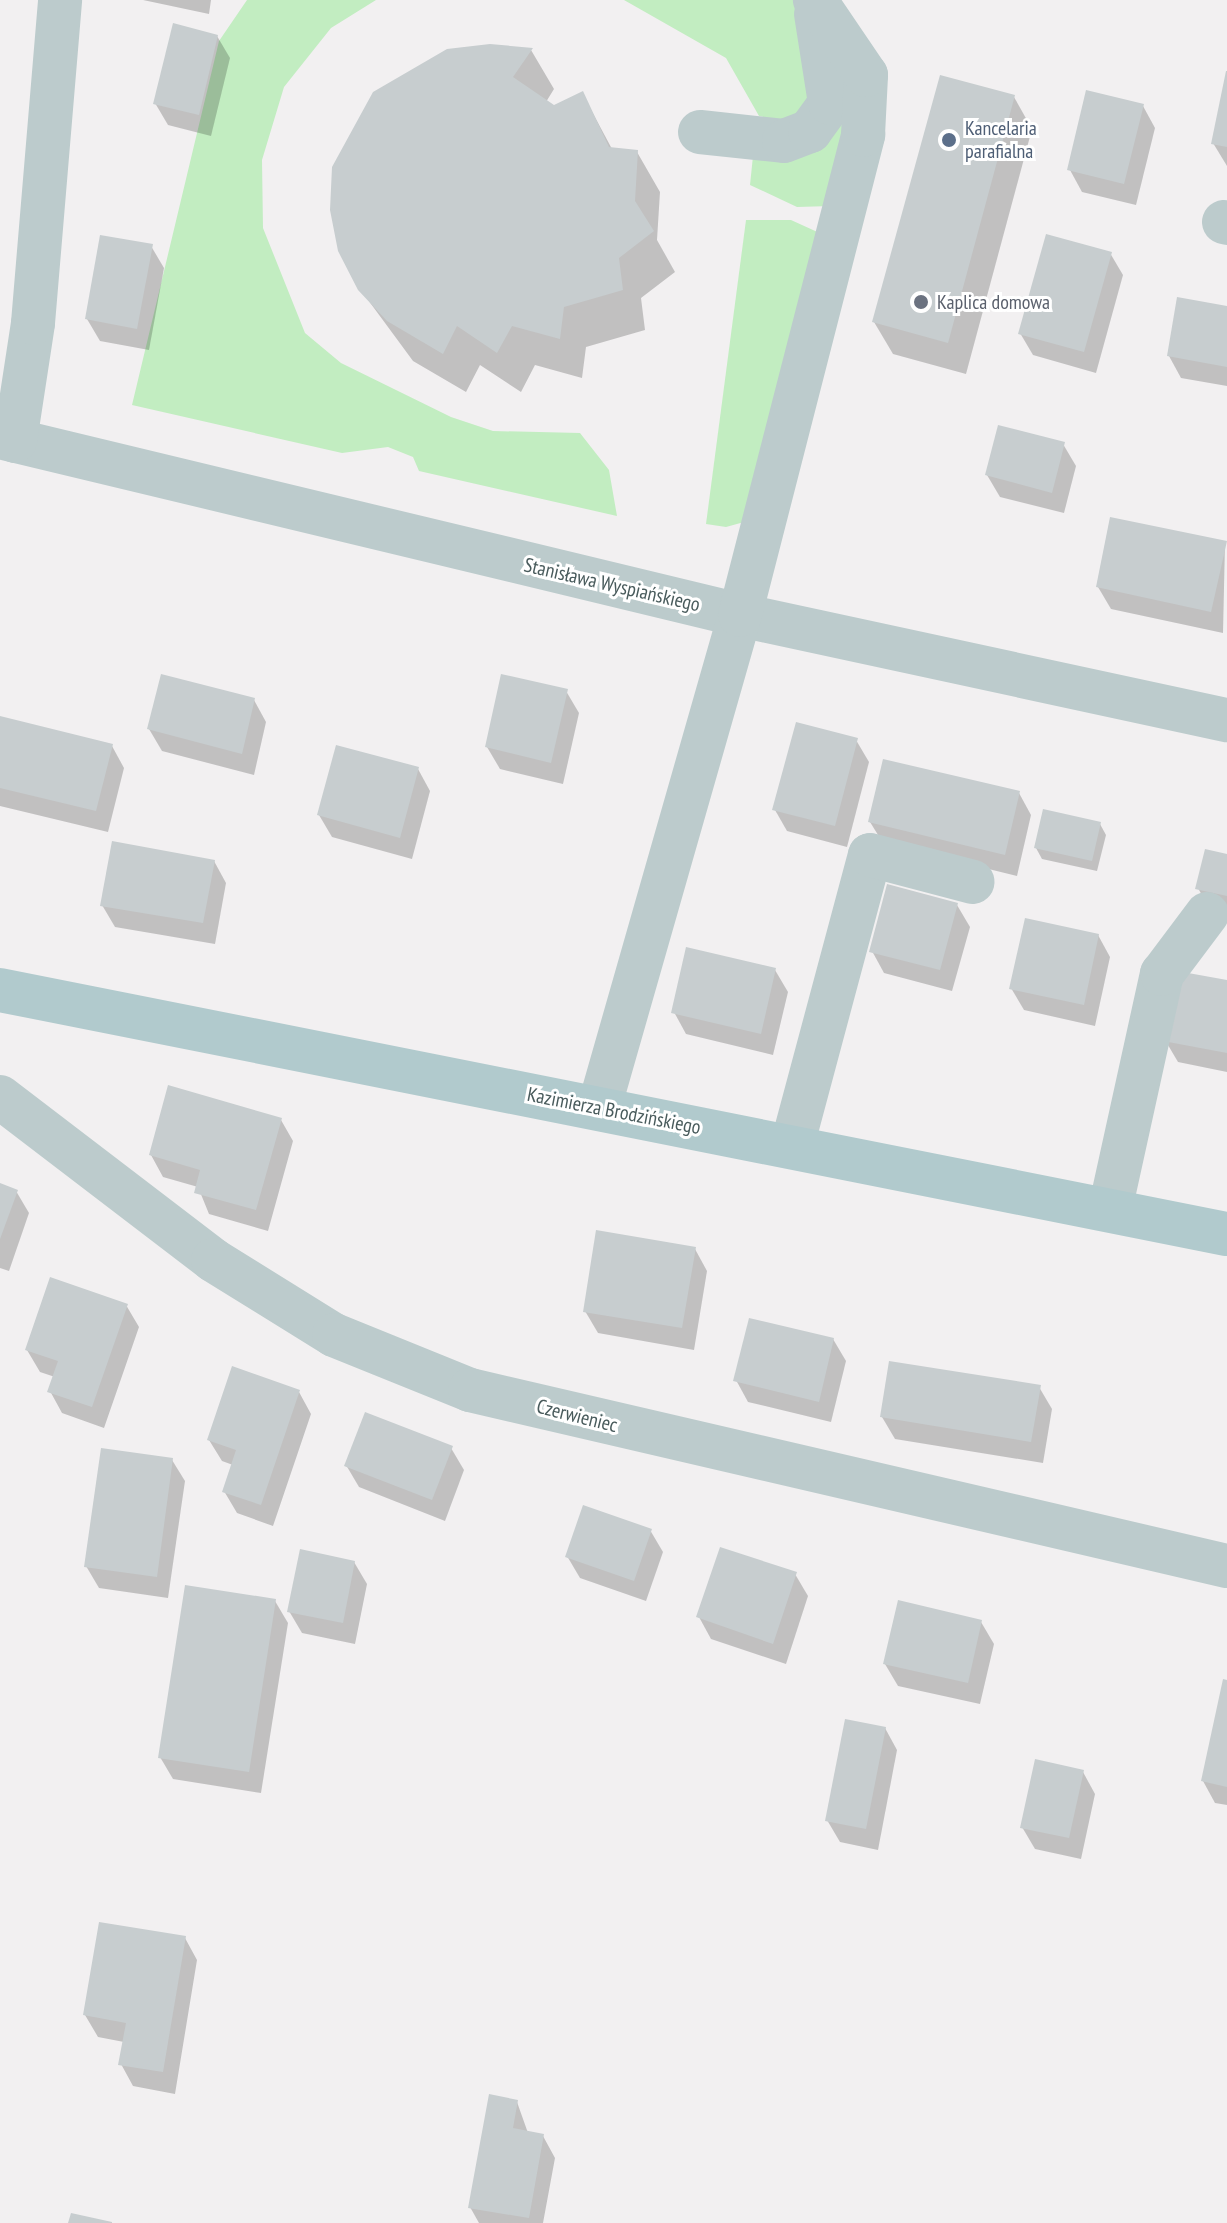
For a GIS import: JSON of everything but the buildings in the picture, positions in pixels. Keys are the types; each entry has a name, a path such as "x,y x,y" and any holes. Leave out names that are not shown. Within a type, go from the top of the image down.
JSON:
{"main road":[{"name":"Kazimierza Brodzińskiego","path":"0,990 1227,1234"}],"street":[{"path":"8,439 33,323 60,0"},
{"path":"700,132 784,141 810,131 830,103 814,0"},
{"path":"599,1108 740,615 863,135 866,75 814,0"},
{"name":"Stanisława Wyspiańskiego","path":"8,439 740,615 1227,720"},
{"path":"792,1146 870,855 973,882"},
{"path":"1110,1210 1162,974 1207,914"},
{"name":"Czerwieniec","path":"0,1097 226,1268 334,1335 470,1390 1227,1566"}],"green space":[{"path":"247,0 376,0 331,28 284,87 262,160 263,228 305,333 341,363 451,417 493,431 580,433 609,470 617,516 419,471 413,457 388,447 342,453 132,405 219,41"},
{"path":"624,0 793,0 806,24 817,105 782,121 759,116 726,58"},
{"path":"853,64 831,206 797,207 750,185 753,156"},
{"path":"746,220 791,220 824,235 755,519 726,527 706,524"}],"place":[{"name":"Kancelaria parafialna","path":"949,140"},
{"name":"Kaplica domowa","path":"921,302"}]}
